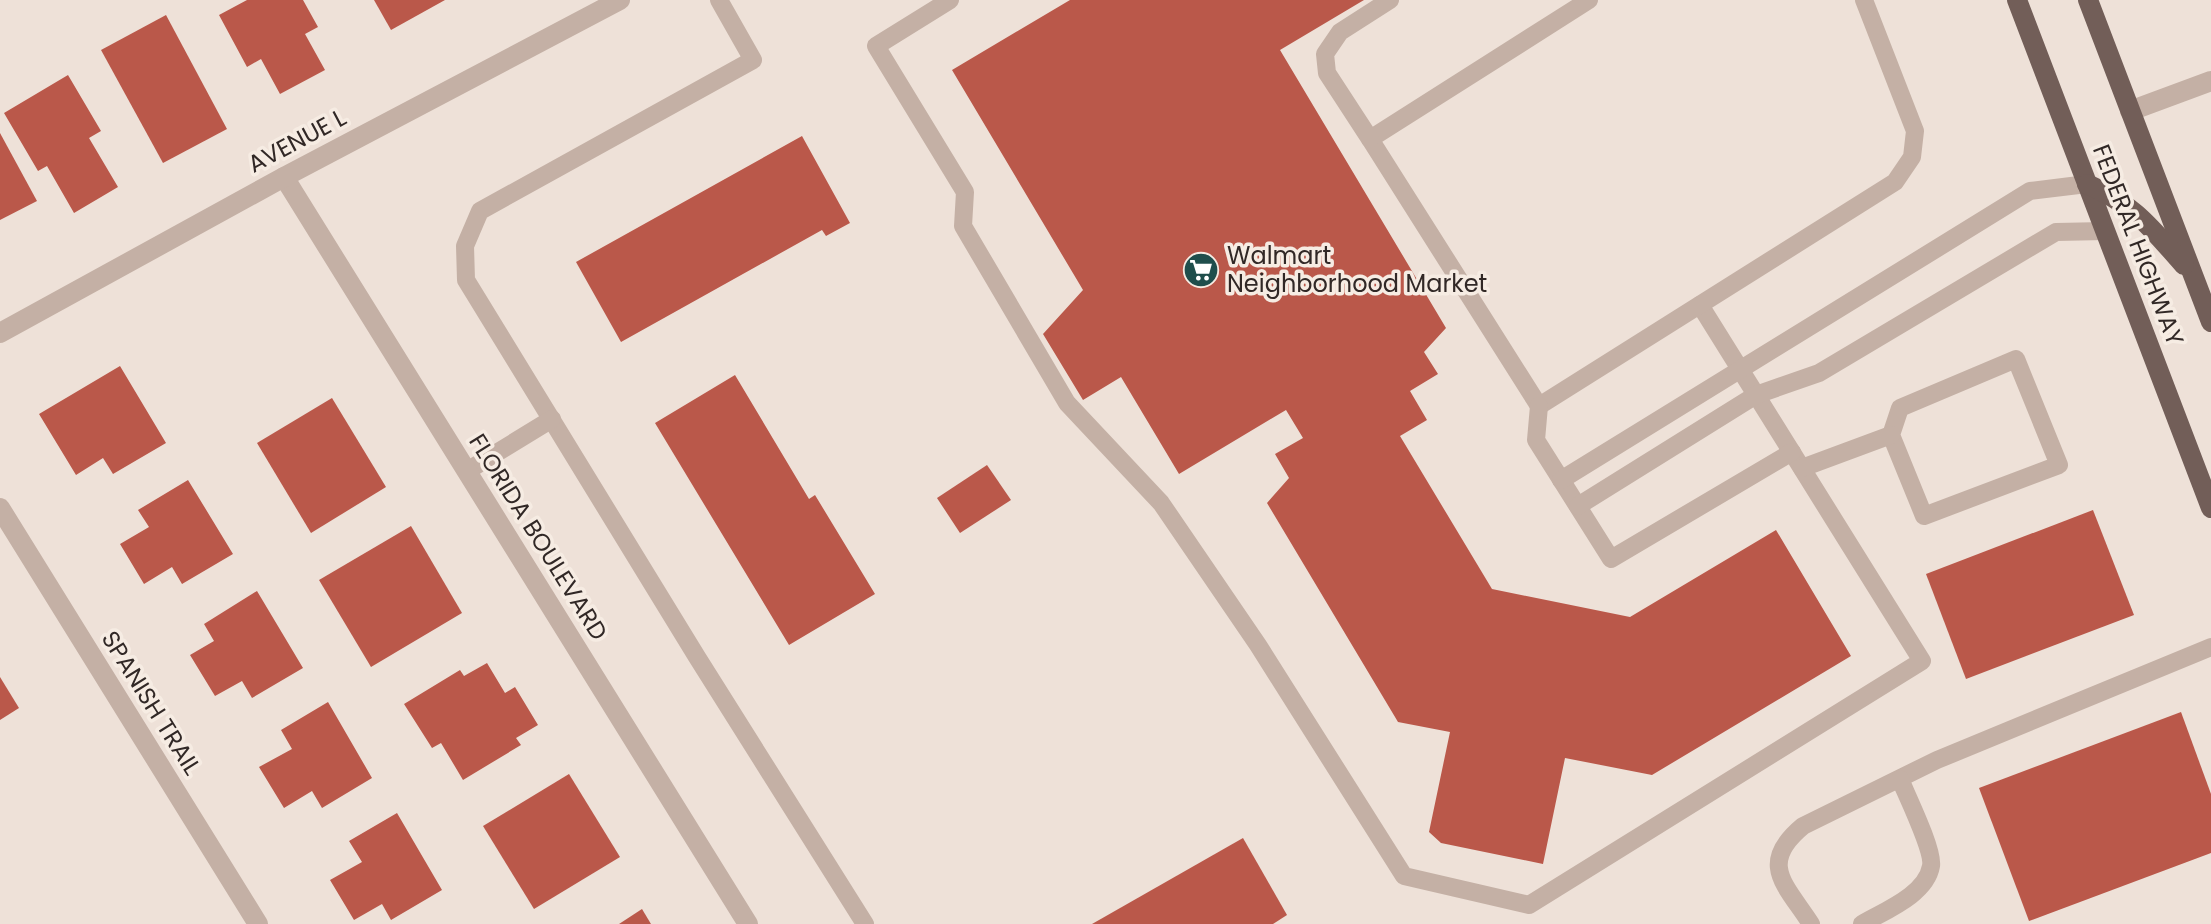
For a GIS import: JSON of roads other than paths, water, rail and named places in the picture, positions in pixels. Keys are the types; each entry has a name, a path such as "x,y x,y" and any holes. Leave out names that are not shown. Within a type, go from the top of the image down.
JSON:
{"main road":[{"name":"FEDERAL HIGHWAY","path":"2017,0 2211,508"},
{"name":"FEDERAL HIGHWAY","path":"2088,0 2211,322"},
{"path":"2087,184 2135,210 2192,274"}],"street":[{"name":"AVENUE L","path":"0,333 284,177 620,0"},
{"path":"2130,111 2211,81"},
{"name":"FLORIDA BOULEVARD","path":"284,177 748,924"},
{"name":"SPANISH TRAIL","path":"0,508 258,924"}],"lane":[{"path":"719,0 753,60 480,211 465,246 466,280 865,924"},
{"path":"950,0 876,46 965,192 963,226 1067,403 1161,503 1258,645 1404,876 1529,905 1922,661 1700,305"},
{"path":"1390,0 1340,32 1325,54 1327,73 1539,406 1536,440 1611,559 1797,460 1891,435"},
{"path":"1370,139 1565,6 1589,0"},
{"path":"1539,406 1895,182 1912,157 1915,131 1864,0"},
{"path":"1561,480 2030,191 2087,184"},
{"path":"1578,506 1756,395 1819,373 2056,232 2105,231"},
{"path":"2016,359 2059,465 1924,516 1891,435 1900,408 2016,359"},
{"path":"467,471 552,419"},
{"path":"1811,924 1777,870 1779,854 1788,839 1803,826 1937,760 2211,647"},
{"path":"1862,924 1909,897 1924,882 1932,865 1929,849 1900,779"}],"place":[{"name":"Walmart Neighborhood Market","path":"1201,270"}]}
